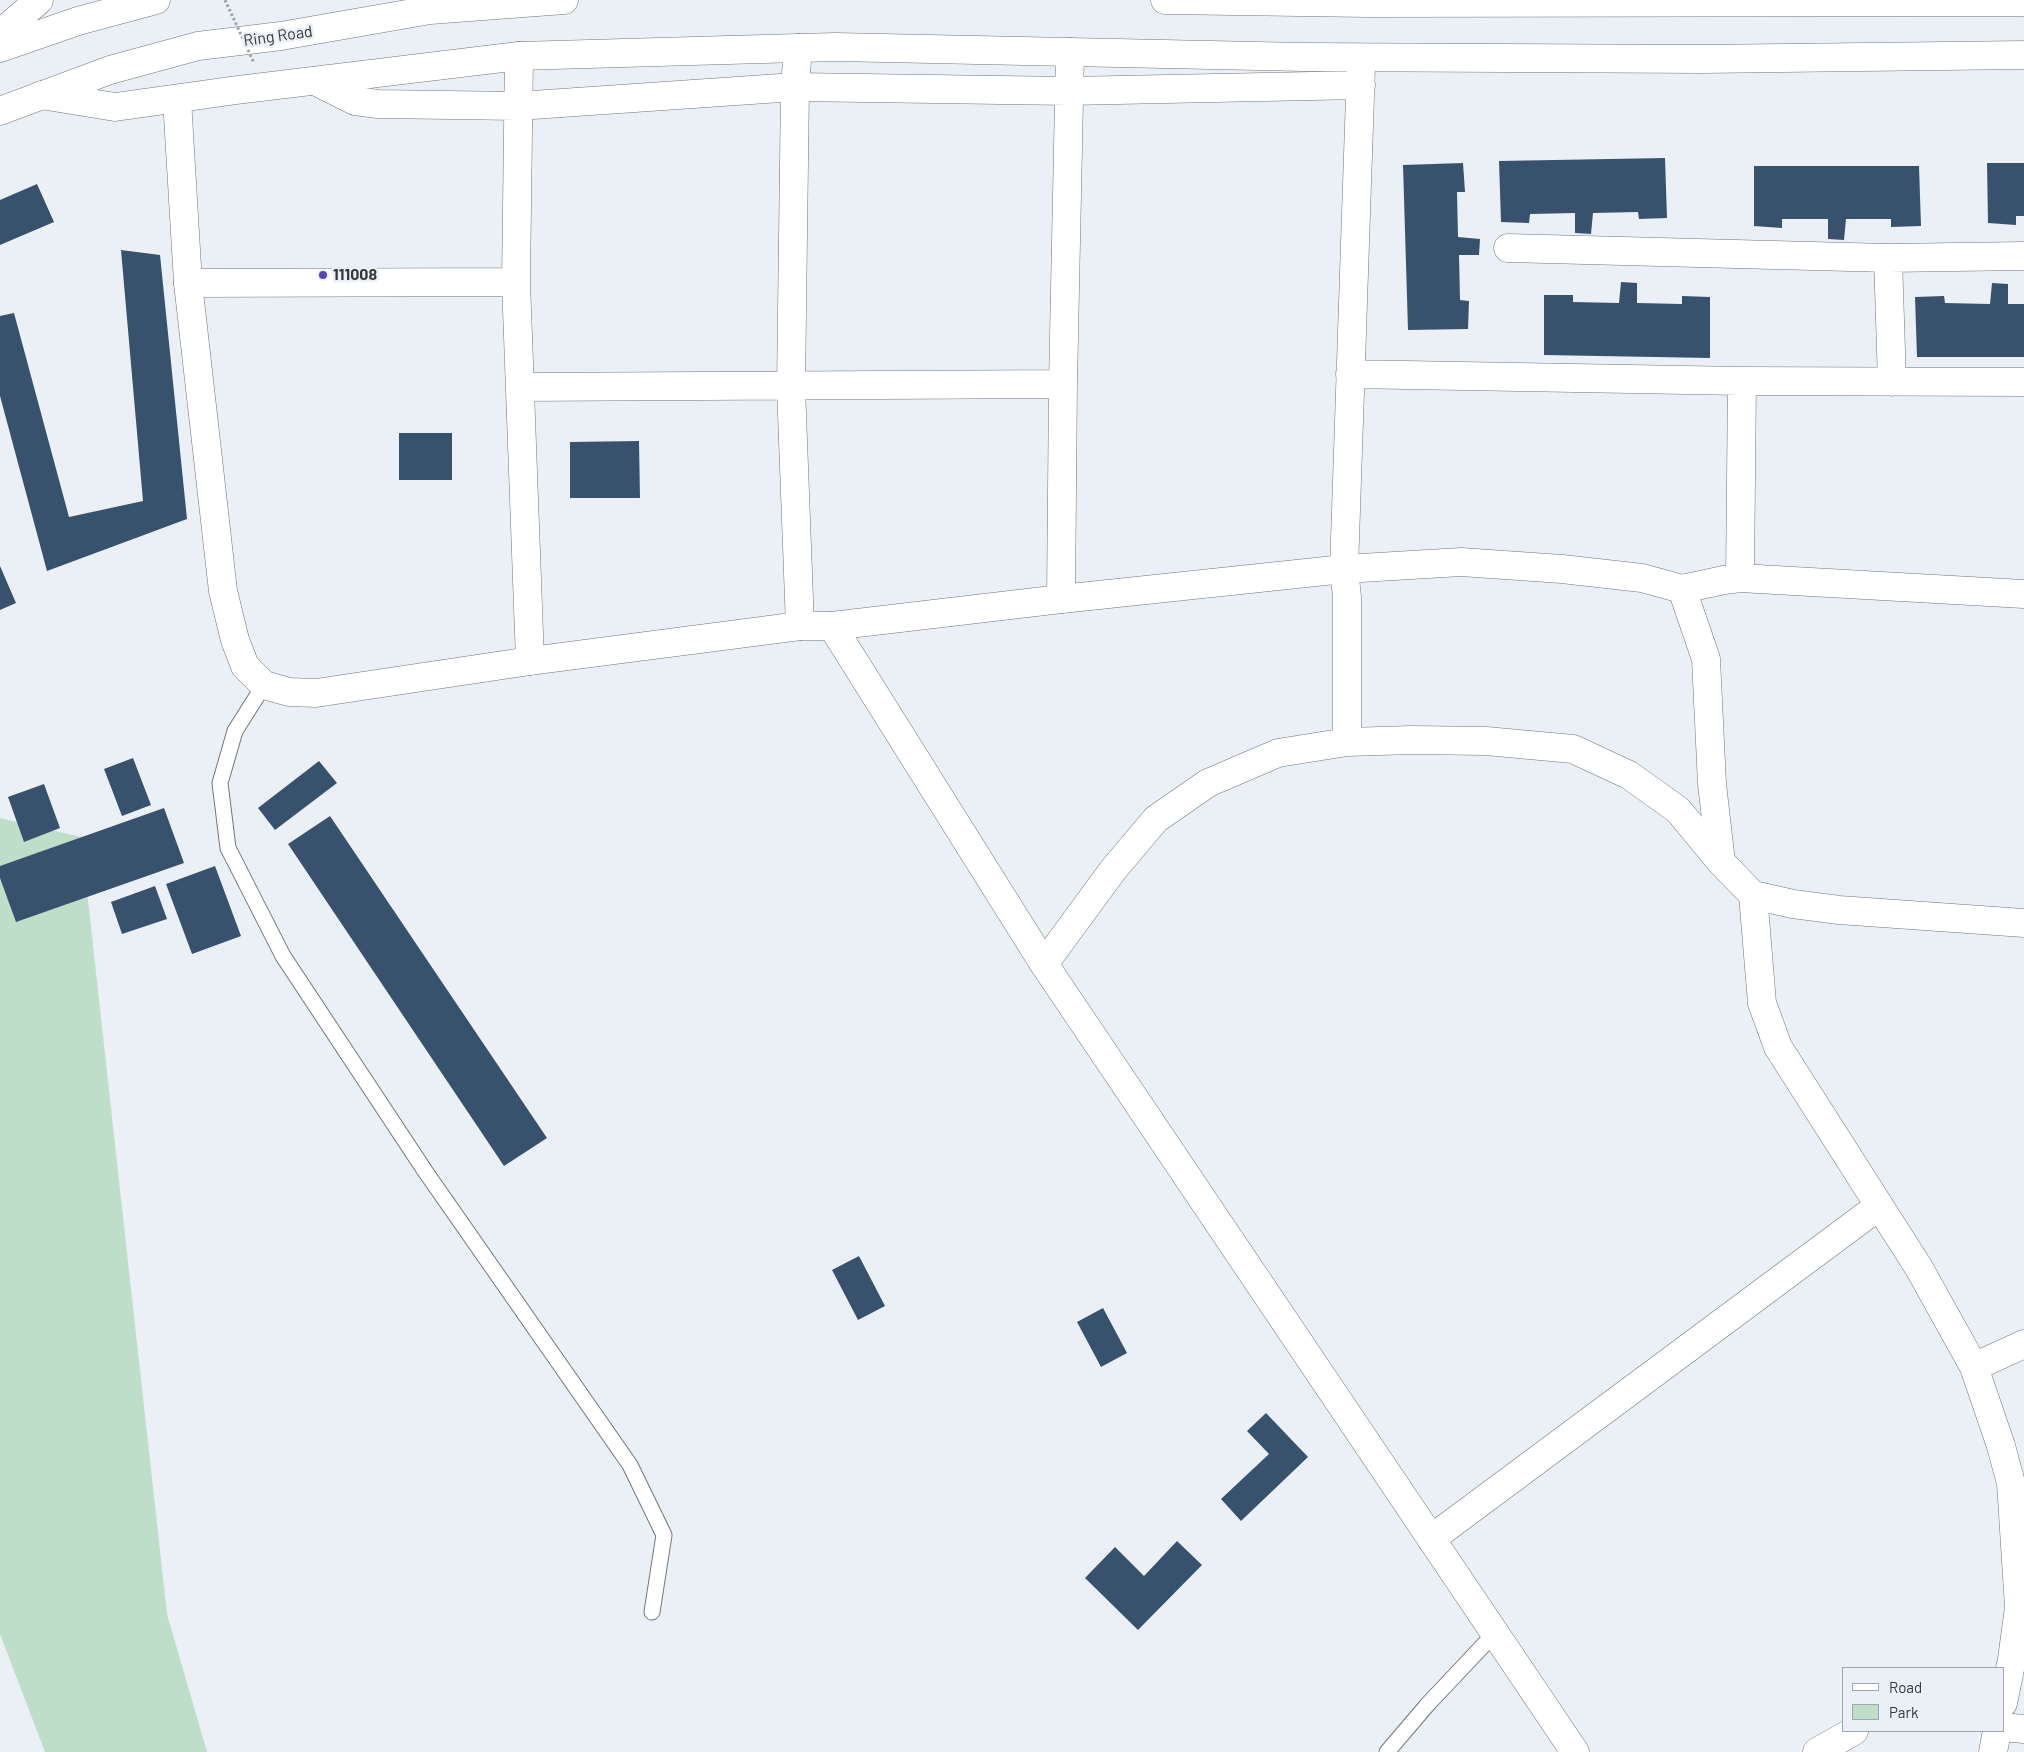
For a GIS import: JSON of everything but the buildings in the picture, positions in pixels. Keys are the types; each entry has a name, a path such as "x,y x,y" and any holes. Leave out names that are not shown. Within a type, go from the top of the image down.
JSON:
{"main road":[{"path":"0,34 40,0"},
{"path":"0,48 78,21 156,0"},
{"name":"Ring Road","path":"0,111 110,70 198,46 281,36 430,10 564,0"},
{"path":"1165,0 1367,4 2024,2"},
{"path":"41,95 115,107 519,56 798,48 1361,57 1703,59 2024,55"},
{"path":"798,48 795,87 791,387 800,626"},
{"path":"1061,599 1063,384 1070,52"},
{"path":"519,56 516,282 530,660"},
{"path":"1348,742 1347,596 1344,569 1361,57"},
{"path":"315,81 355,101 378,104 518,106 795,87 1069,91 1361,85"},
{"path":"177,99 188,283 223,591 235,640 245,666 264,685 289,692 316,693 530,660 800,626 832,626 1344,569 1461,562 1562,569 1642,578 1682,589 1740,578 2024,594"},
{"path":"1508,248 1888,258 2024,256"},
{"path":"1888,258 1892,382"},
{"path":"188,283 516,282"},
{"path":"1350,374 1742,381 2024,382"},
{"path":"1740,578 1742,381"},
{"path":"520,387 1063,384"},
{"path":"1682,589 1706,659 1712,784 1721,862"},
{"path":"832,626 1044,964 1061,986 1575,1752"},
{"path":"1044,964 1113,870 1156,819 1208,783 1278,753 1348,742 1412,740 1486,741 1573,748 1630,775 1678,810 1721,862 1753,895 1793,904 1838,910 2024,923"},
{"path":"1753,895 1762,1002 1778,1047 1919,1268 1974,1367 2001,1446 2011,1483 2020,1557 2019,1607 2001,1664"},
{"path":"1431,1539 1879,1206"},
{"path":"1974,1367 2024,1344"},
{"path":"2004,1727 2024,1729"},
{"path":"1816,1752 1852,1732"},
{"path":"1993,1752 1997,1732"}],"lane":[{"path":"264,685 235,731 220,783 228,848 283,956 425,1171 630,1465 664,1534 652,1612"},
{"path":"1387,1752 1428,1704 1495,1633"}],"path":[{"path":"225,0 254,63"}],"green space":[{"path":"0,818 81,837 167,1614 207,1752 45,1752 0,1634"}],"place":[{"name":"111008","path":"323,275"}]}
